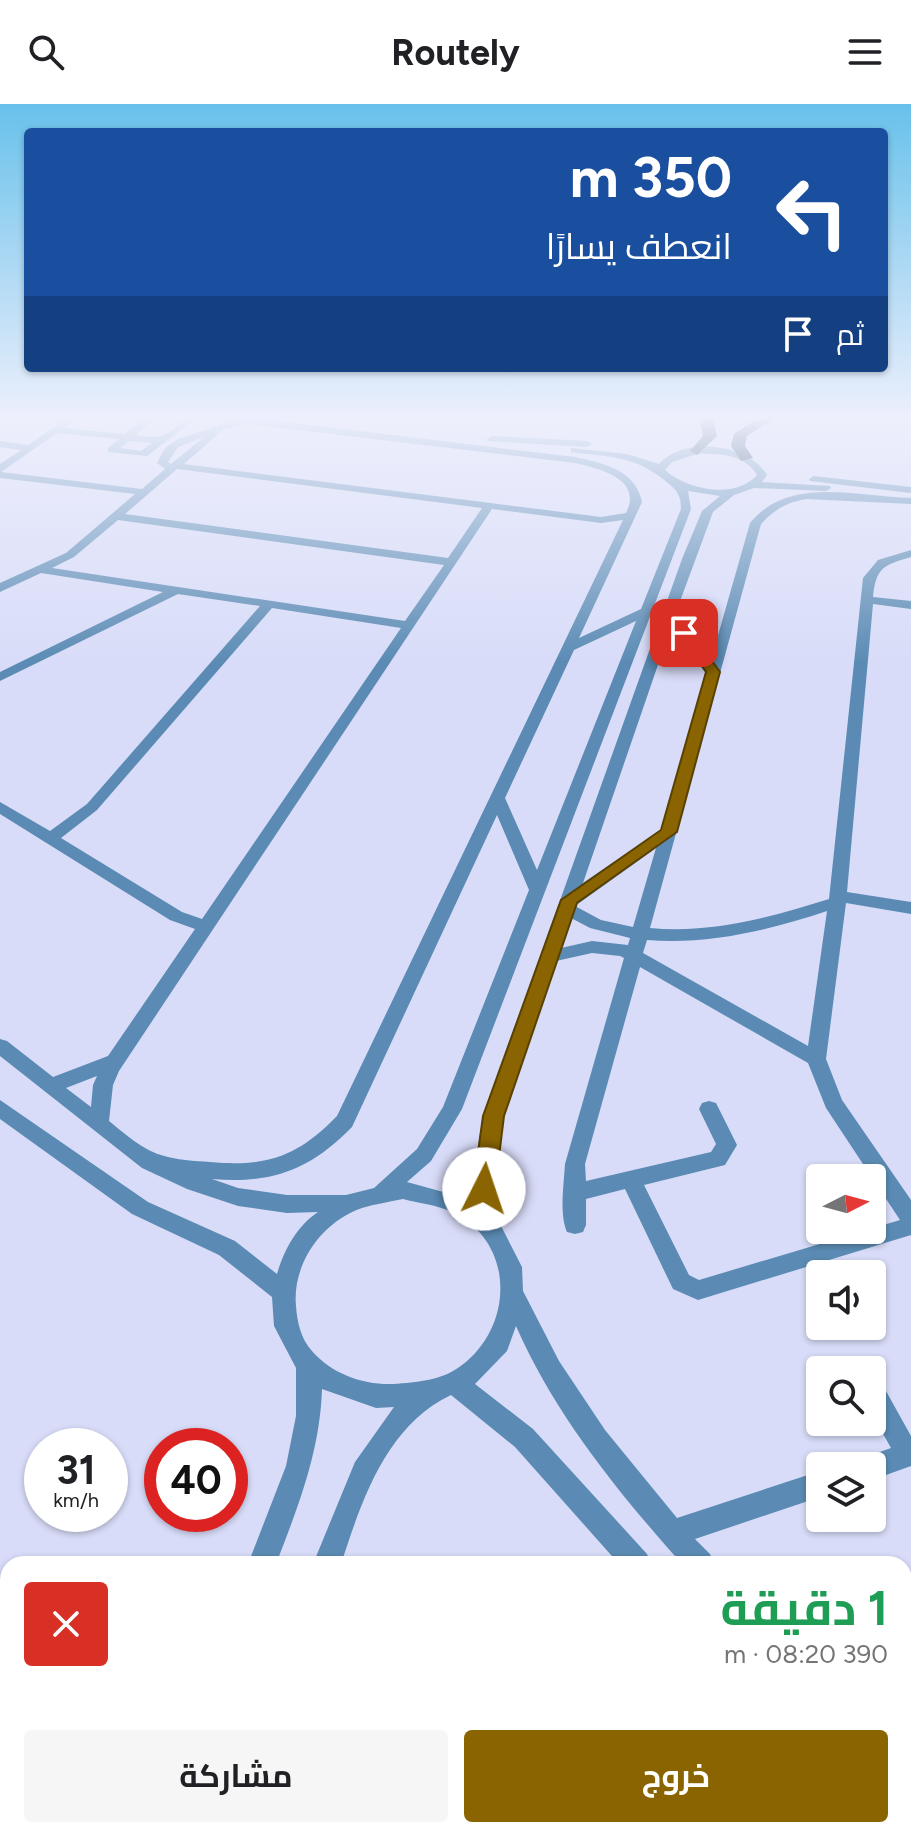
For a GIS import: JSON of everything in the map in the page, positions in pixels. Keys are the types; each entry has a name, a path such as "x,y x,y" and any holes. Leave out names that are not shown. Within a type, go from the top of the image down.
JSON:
{"street":[{"path":"0,588 70,555 134,500"},
{"path":"440,500 601,520 630,516"},
{"path":"149,1162 231,1175 249,1174 300,1158 336,1132 413,982 636,500"},
{"path":"383,1191 424,1155 445,1125 686,509 686,500"},
{"path":"489,1225 485,1163 493,1116 670,613 708,511 721,500"},
{"path":"575,1225 572,1193 575,1164 756,523 767,510 794,500"},
{"path":"99,1123 103,1085 117,1061 489,506"},
{"path":"115,516 451,562"},
{"path":"601,520 623,532"},
{"path":"911,556 887,569 870,594 837,899 816,1059 833,1103 911,1218"},
{"path":"43,570 409,625"},
{"path":"0,677 176,590"},
{"path":"870,594 911,605"},
{"path":"50,838 92,807 269,604"},
{"path":"568,648 645,612"},
{"path":"670,613 713,672"},
{"path":"498,799 538,892"},
{"path":"0,807 176,916 205,926"},
{"path":"568,904 669,832"},
{"path":"549,957 592,947 636,946 739,927 837,899 911,908"},
{"path":"568,904 816,1059"},
{"path":"0,1046 149,1162 197,1187 225,1196 275,1204 344,1203 383,1191 403,1190 441,1196 459,1203 489,1225 510,1258 515,1297 560,1387 693,1556"},
{"path":"51,1086 78,1079 117,1061"},
{"path":"0,1108 140,1208 227,1248 282,1291"},
{"path":"572,1193 724,1155 726,1140 709,1109"},
{"path":"631,1179 681,1282 698,1290 911,1226"},
{"path":"344,1203 308,1230 295,1249 282,1291 287,1329 308,1363 349,1389 373,1395 425,1394 455,1383 491,1355 508,1327 515,1297"},
{"path":"265,1556 302,1462 308,1436 311,1398 308,1363"},
{"path":"455,1383 524,1438 630,1556"},
{"path":"330,1556 366,1461 392,1424 425,1394"},
{"path":"886,1414 910,1454 886,1462"},
{"path":"672,1533 806,1489"}],"route":[{"path":"484,1189 493,1116 569,900 669,832 713,672 684,633"}]}
